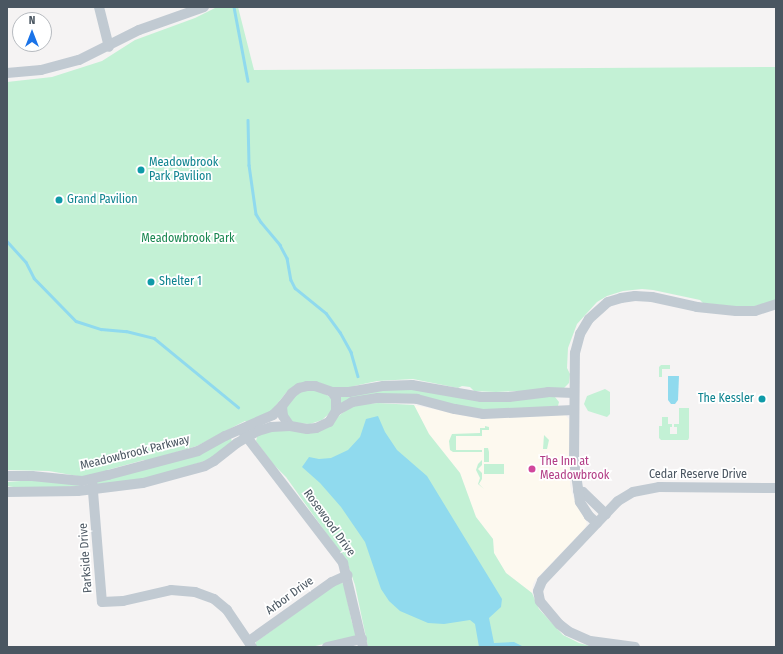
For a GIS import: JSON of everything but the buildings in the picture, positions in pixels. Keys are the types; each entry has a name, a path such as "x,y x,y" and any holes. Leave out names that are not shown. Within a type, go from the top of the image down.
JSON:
{"street":[{"path":"99,7 109,47"},
{"path":"7,73 41,70 79,60 109,47 139,30 204,7"},
{"path":"597,523 583,508 580,502 574,468 573,410 575,353 580,334 589,318 608,302 621,298 642,296 697,307 747,311 766,308 776,304"},
{"name":"Meadowbrook Parkway","path":"7,492 49,492 94,489 143,483 196,469 214,461 244,433 273,415 292,393 299,388 315,386 332,392 349,392 383,386 412,385 487,397 509,397 548,392 574,393"},
{"path":"332,392 336,398 336,411"},
{"name":"Meadowbrook Parkway","path":"7,476 32,476 74,480 92,479 190,454 244,433 270,427 290,426 307,429 316,428 329,422 336,411 352,402 378,398 417,399 455,410 483,414 573,410"},
{"path":"282,406 283,416 290,426"},
{"name":"Rosewood Drive","path":"244,433 344,563 363,643"},
{"name":"Parkside Drive","path":"92,479 102,602 123,601 177,589 195,592 220,603 238,623 251,644"},
{"name":"Cedar Reserve Drive","path":"635,647 590,641 576,636 558,624 538,596 538,591 542,581 624,496 645,488 658,486 776,488"},
{"path":"578,490 583,492 606,514"},
{"name":"Arbor Drive","path":"251,644 332,582 348,575"},
{"path":"327,647 363,643"}],"shaded area":[{"path":"414,405 480,419 565,415 569,419 570,485 573,497 587,523 585,528 536,579 533,584 532,593 506,573 494,553 493,539 476,517 460,473 429,434"}],"green space":[{"name":"Meadowbrook Park","path":"217,7 238,7 254,70 776,67 776,300 748,308 703,303 700,300 653,290 642,289 623,291 607,296 597,302 577,324 568,348 567,368 570,374 569,383 563,389 519,394 516,391 474,391 470,387 462,386 458,388 413,379 377,381 354,386 352,389 333,388 317,382 291,388 270,413 249,423 245,421 197,446 146,461 144,460 107,470 105,474 83,477 49,471 8,470 7,82 52,77 102,61 135,40 195,18"},
{"path":"661,365 670,365 670,369 662,369 662,377 659,377 659,367"},
{"path":"394,388 555,397 559,402 558,406 497,412 439,402 340,403 340,396"},
{"path":"605,389 610,392 610,414 607,417 588,411 584,404 587,396"},
{"path":"304,391 319,391 332,398 331,412 322,420 310,424 294,423 286,418 286,407 294,396"},
{"path":"378,403 414,405 429,434 460,473 476,517 493,539 494,553 506,573 532,593 539,609 563,635 579,643 594,647 368,647 355,585 347,562 286,477 273,464 256,441 257,437 262,432 331,423 354,405"},
{"path":"679,408 689,408 688,440 661,440 659,438 659,426 662,426 662,417 668,417 668,424 672,424 672,427 670,427 670,434 677,434 677,427 674,427 674,424 679,424"},
{"path":"485,426 489,427 489,430 482,430 482,436 456,436 456,450 482,450 482,452 453,452 450,450 449,441 452,434 480,433 480,428 485,428"},
{"path":"544,435 549,440 547,449 543,449"},
{"path":"231,438 232,442 211,459 144,480 97,484 97,481"},
{"path":"484,448 488,448 489,462 484,462"},
{"path":"482,460 482,465 478,469 482,473 482,479 479,484 484,489 478,484 480,478 476,470 478,464"},
{"path":"484,464 504,464 504,474 484,474"},
{"path":"34,480 80,483 80,486 26,489 7,486 7,482"},
{"path":"336,584 344,584 352,623 356,634 354,637 311,647 256,647 256,642 260,639"}],"water":[{"path":"668,376 679,376 678,400 675,404 671,404 668,400"},
{"path":"378,416 385,432 397,450 427,476 502,599 501,607 489,618 494,643 514,642 524,647 479,647 475,624 470,620 444,624 428,623 400,611 389,601 381,589 365,542 341,507 320,483 302,467 309,457 319,459 331,458 348,450 360,437 366,419"}],"waterway":[{"path":"234,7 248,81"},
{"path":"248,120 249,165 256,214 280,245 287,258 291,280 295,288 326,313 340,332 351,352 358,376"},
{"path":"7,241 26,262 34,278 76,321 101,329 126,331 154,338 238,407"}],"place":[{"name":"Meadowbrook Park Pavilion","path":"141,170"},
{"name":"Grand Pavilion","path":"59,200"},
{"name":"Shelter 1","path":"151,282"},
{"name":"The Kessler","path":"762,399"},
{"name":"The Inn at Meadowbrook","path":"532,469"}]}
